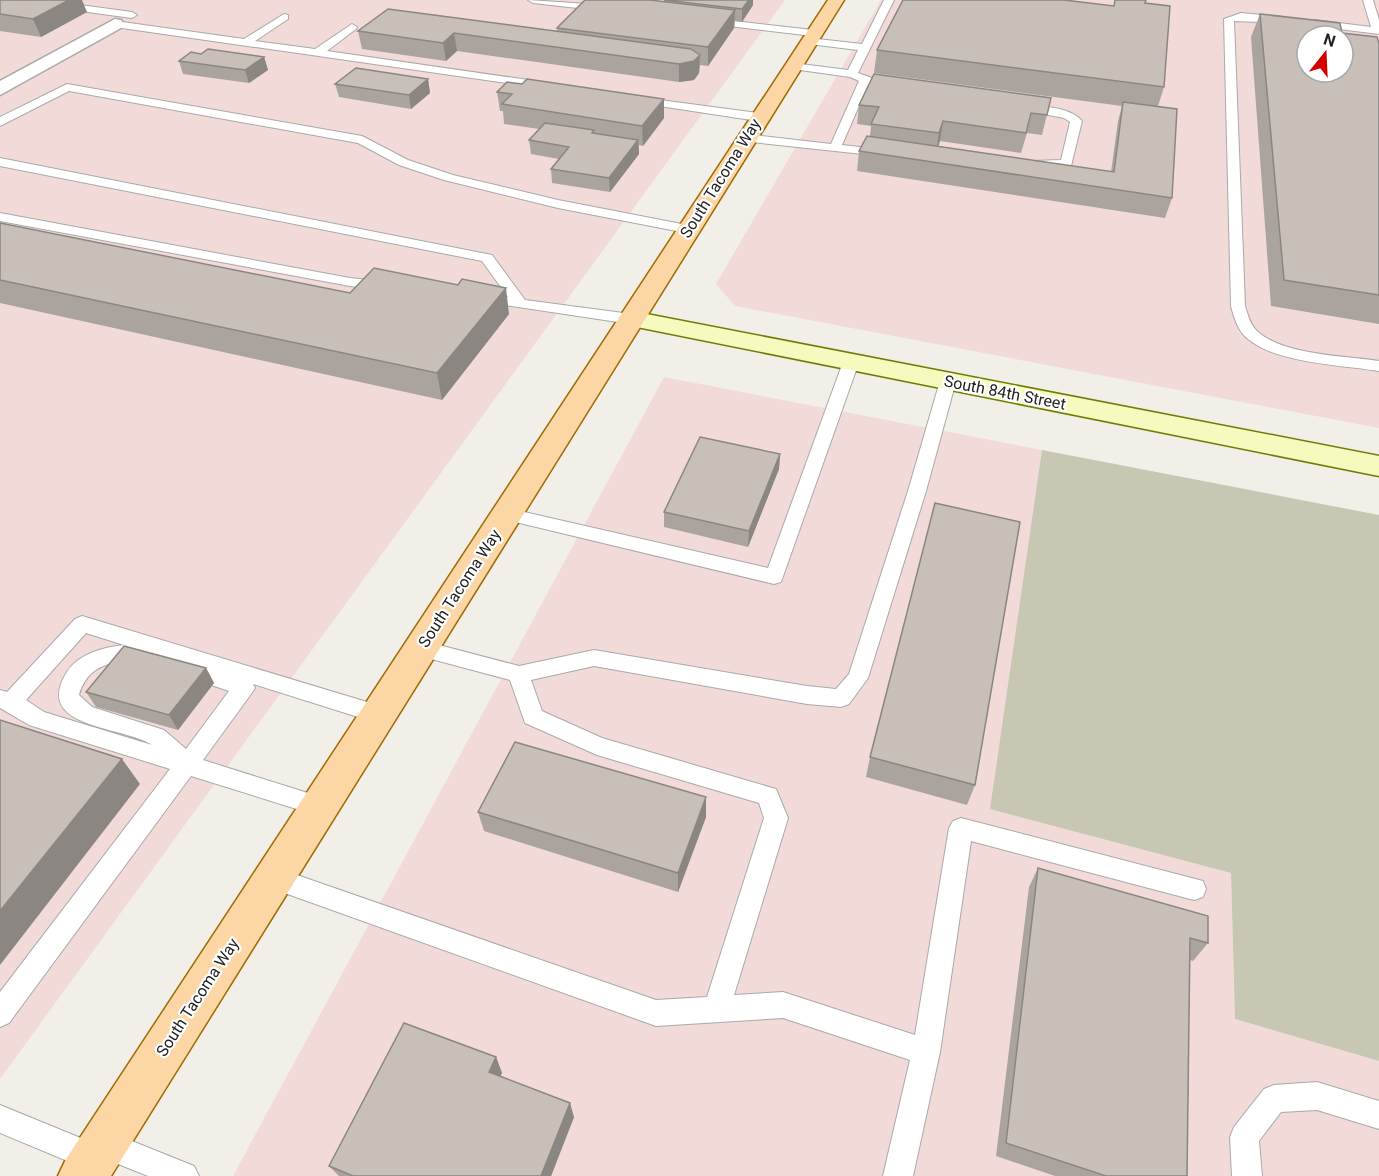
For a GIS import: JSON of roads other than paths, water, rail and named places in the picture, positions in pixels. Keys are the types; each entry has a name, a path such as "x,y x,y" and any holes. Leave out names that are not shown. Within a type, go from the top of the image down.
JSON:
{"main road":[{"name":"South Tacoma Way","path":"93,1159 507,514 758,117 836,0"},
{"name":"South 84th Street","path":"631,319 1379,466"}],"street":[{"path":"0,89 115,24"}],"lane":[{"path":"21,0 132,15 115,24"},
{"path":"533,0 615,10"},
{"path":"852,74 889,0"},
{"path":"1368,0 1378,31 1241,16 1229,19 1238,306 1244,326 1256,338 1281,349 1379,366"},
{"path":"245,42 284,17"},
{"path":"696,19 865,48"},
{"path":"115,24 563,88"},
{"path":"317,52 352,27"},
{"path":"793,66 852,74 877,85 901,89"},
{"path":"835,148 865,80"},
{"path":"0,122 67,87 362,140 385,157 433,174 540,201 687,229"},
{"path":"621,97 758,117"},
{"path":"1006,104 1068,115 1076,121 1067,163 1022,164"},
{"path":"746,138 904,156"},
{"path":"0,162 404,244 487,258 520,303"},
{"path":"0,217 350,282 405,288"},
{"path":"474,297 631,319"},
{"path":"507,514 774,577 851,362"},
{"path":"420,648 519,674 594,658 807,695 841,698 858,678 948,381"},
{"path":"319,806 37,719 6,700 82,624 377,714"},
{"path":"0,1014 244,688 139,653 116,653 91,662 77,672 68,688 71,702 83,714 155,736 187,764"},
{"path":"519,674 534,717 597,746 768,796 776,818 716,1010"},
{"path":"898,1176 926,1052 961,828 1194,889"},
{"path":"274,878 656,1013 783,1005 926,1052"},
{"path":"1248,1176 1244,1137 1274,1099 1317,1096 1379,1115"},
{"path":"0,1119 93,1159 183,1176"}]}
